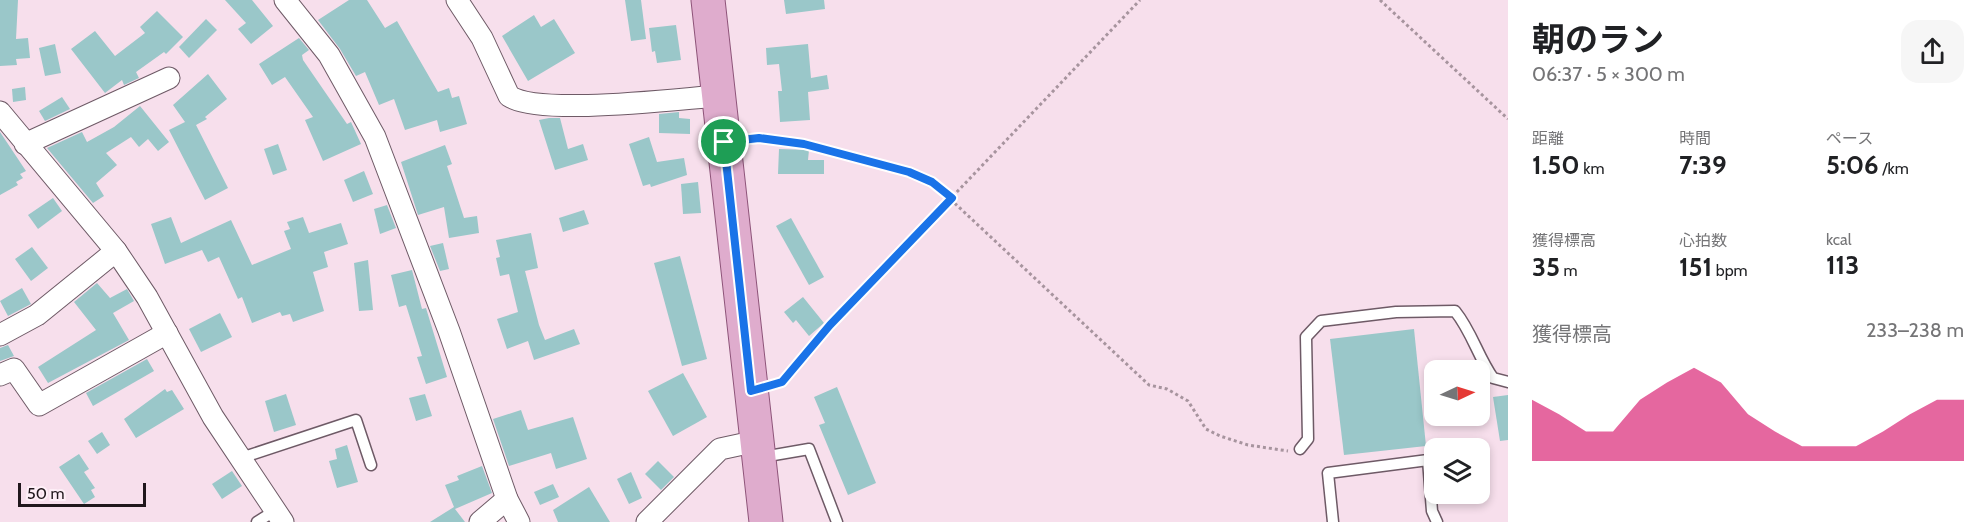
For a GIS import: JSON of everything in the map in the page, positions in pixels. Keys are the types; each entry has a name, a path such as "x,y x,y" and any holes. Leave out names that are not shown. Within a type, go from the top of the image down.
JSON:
{"main road":[{"path":"708,0 766,522"}],"street":[{"path":"285,0 329,56 375,137 449,331 507,499 519,522"},
{"path":"457,0 482,38 509,96 516,100 534,104 586,105 718,96"},
{"path":"25,144 169,78"},
{"path":"0,112 116,250 147,297 213,417 280,516"},
{"path":"0,335 37,315 116,250"},
{"path":"0,375 14,369 39,405 167,333"},
{"path":"647,522 720,449 758,449"},
{"path":"480,522 507,499"}],"lane":[{"path":"1300,448 1308,439 1306,337 1321,321 1396,312 1455,311 1466,325 1484,366 1493,378 1508,382"},
{"path":"241,458 356,420 371,465"},
{"path":"758,449 809,449 837,522"},
{"path":"1333,522 1328,473 1428,460 1432,511 1437,522"},
{"path":"257,522 280,516"}],"path":[{"path":"751,391 782,382 830,325 1140,0"},
{"path":"1380,0 1508,119"},
{"path":"724,142 759,138 804,144 909,172 932,182 952,198 1149,385 1167,389 1188,401 1206,429 1220,436 1272,450 1300,448"}],"building":[{"path":"0,0 18,0 16,39 28,38 30,58 16,59 17,65 0,66"},
{"path":"225,0 252,0 273,26 251,44 238,29 246,23"},
{"path":"349,0 367,0 385,28 397,21 438,92 449,88 452,98 459,96 467,124 440,132 437,120 405,130 394,99 379,105 365,72 356,76 340,49 318,20"},
{"path":"625,0 641,0 646,39 631,41"},
{"path":"784,0 824,0 825,9 786,14"},
{"path":"157,11 183,37 166,54 164,52 136,72 139,78 124,85 122,80 105,93 71,49 95,31 115,56 145,33 140,27"},
{"path":"534,15 541,27 554,19 575,53 528,81 502,36"},
{"path":"206,19 217,30 189,58 179,47"},
{"path":"676,25 681,60 657,63 655,51 652,52 649,28"},
{"path":"299,38 309,50 302,55 303,60 347,124 351,122 361,144 323,161 305,120 313,117 285,77 272,85 259,64"},
{"path":"55,44 61,73 45,76 39,48"},
{"path":"808,44 811,78 827,75 829,89 808,92 810,120 780,122 778,91 782,91 779,64 767,65 766,48"},
{"path":"208,74 227,99 205,117 207,119 196,125 228,188 205,200 169,130 185,122 173,105"},
{"path":"25,87 26,100 13,102 12,89"},
{"path":"62,97 70,109 45,121 39,111"},
{"path":"140,106 169,142 158,151 148,139 139,147 131,137 106,153 117,165 96,183 104,196 93,203 47,148 82,132 87,142 114,127"},
{"path":"679,112 679,118 690,119 690,134 659,133 659,114"},
{"path":"560,118 568,149 583,144 588,160 555,170 539,120"},
{"path":"0,132 26,171 20,174 23,178 16,182 18,185 0,195"},
{"path":"649,137 657,162 684,158 687,175 651,187 650,184 643,186 629,144"},
{"path":"278,144 287,170 273,175 264,149"},
{"path":"445,145 452,164 447,166 464,218 477,216 479,233 449,238 444,207 418,215 401,162"},
{"path":"779,149 809,150 808,160 824,160 824,174 778,174"},
{"path":"364,171 373,194 353,202 344,180"},
{"path":"698,182 701,213 683,214 681,184"},
{"path":"53,198 62,211 38,229 28,215"},
{"path":"387,205 396,228 380,234 374,209"},
{"path":"584,210 589,224 563,232 559,218"},
{"path":"171,217 181,243 231,220 252,265 291,249 284,231 290,229 287,222 303,217 309,233 341,223 348,244 324,252 328,267 313,272 324,311 293,322 290,314 282,316 280,312 252,323 242,297 238,299 219,257 208,262 202,250 165,264 151,224"},
{"path":"791,218 824,277 809,285 776,226"},
{"path":"531,233 538,268 525,271 545,340 574,329 580,344 534,360 528,341 507,349 497,319 518,312 509,274 500,276 496,258 500,257 496,240"},
{"path":"443,243 449,269 440,271 430,246"},
{"path":"32,247 48,268 31,281 15,259"},
{"path":"680,256 707,359 682,366 654,263"},
{"path":"368,260 373,310 359,311 354,263"},
{"path":"412,270 422,309 426,308 447,377 426,384 417,357 422,356 406,305 399,307 391,275"},
{"path":"97,283 110,298 127,289 134,301 113,313 129,340 48,383 38,367 96,330 74,302"},
{"path":"22,288 31,304 8,316 0,301"},
{"path":"803,297 824,323 809,336 796,320 793,323 784,312"},
{"path":"220,313 232,337 201,352 189,329"},
{"path":"1414,329 1425,438 1424,446 1344,455 1330,339"},
{"path":"8,345 14,356 0,361 0,348"},
{"path":"147,359 154,371 93,406 86,393"},
{"path":"683,373 707,417 673,436 648,391"},
{"path":"837,387 876,483 848,495 819,425 825,423 814,397"},
{"path":"165,389 167,392 172,390 184,409 136,438 124,419"},
{"path":"286,394 296,425 274,432 265,401"},
{"path":"425,394 432,416 416,421 409,398"},
{"path":"1508,395 1508,440 1500,441 1493,397"},
{"path":"521,410 528,430 573,417 587,459 556,469 551,453 509,466 493,419"},
{"path":"102,432 110,445 97,454 88,441"},
{"path":"347,445 358,482 337,488 329,461 337,459 335,449"},
{"path":"79,454 89,469 84,472 95,488 91,490 95,497 84,504 59,467"},
{"path":"658,461 674,477 661,490 645,474"},
{"path":"482,466 492,493 455,509 465,522 430,522 454,507 445,485 459,480 457,476"},
{"path":"232,471 242,486 222,499 212,484"},
{"path":"631,472 642,498 629,504 617,479"},
{"path":"553,484 559,497 540,505 534,492"},
{"path":"589,487 610,522 558,522 553,510"}],"route":[{"path":"759,138 804,144 909,172 932,182 952,198 830,325 782,382 751,391 740,300 724,142 759,138"}]}
